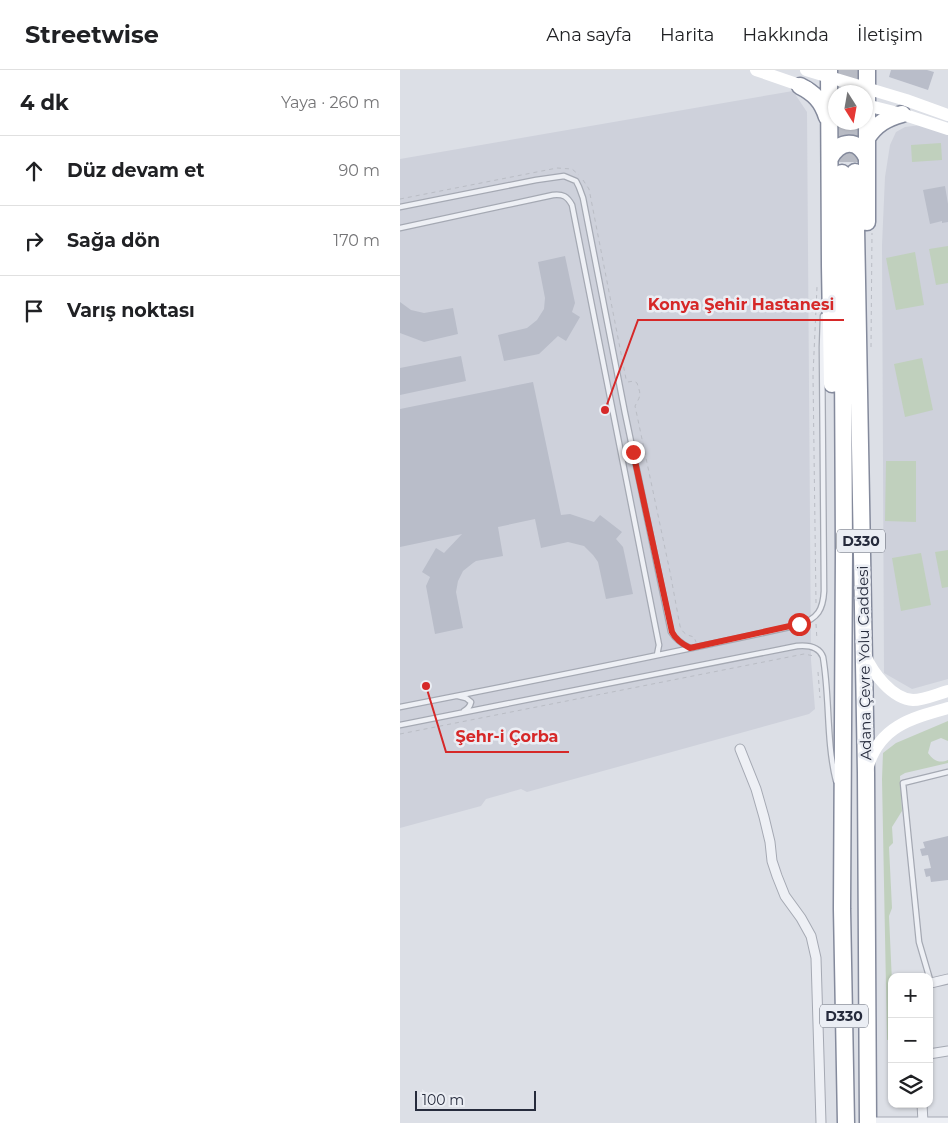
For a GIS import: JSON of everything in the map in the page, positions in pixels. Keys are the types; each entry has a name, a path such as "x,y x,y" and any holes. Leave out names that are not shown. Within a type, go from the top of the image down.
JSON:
{"highway":[{"path":"867,70 867,85"},
{"path":"800,86 819,99 828,121"},
{"path":"867,138 871,131 882,121 904,107"},
{"path":"830,130 834,493 837,522 844,550"},
{"path":"861,534 868,465 867,130"},
{"path":"830,158 832,153 840,146 849,144 861,148 867,158"},
{"name":"Adana Çevre Yolu Caddesi","path":"846,1123 842,806 849,172 861,534 866,773 868,1123"}],"street":[{"path":"756,70 828,94"},
{"path":"806,70 829,73 859,85"},
{"path":"873,91 935,125 948,129"},
{"path":"873,105 904,107 948,115"},
{"path":"863,650 873,670 882,682 898,694 911,700 919,700 948,691"},
{"path":"919,700 915,706 918,713 922,716"},
{"path":"866,773 872,754 884,737 900,725 948,708"},
{"path":"740,749 756,789 764,817 776,876 785,896 811,936 816,958 821,1123"},
{"path":"933,983 948,980"},
{"path":"933,1053 948,1051"},
{"path":"922,1108 923,1123"},
{"path":"868,1123 948,1122"}],"lane":[{"path":"400,207 536,180 564,176 576,181 583,198 624,413 672,632 675,638 690,648"},
{"path":"400,228 554,195 565,195 569,199 572,205 659,645 657,655"},
{"path":"825,298 830,266"},
{"path":"400,707 690,648 808,622 814,618 819,612 824,599 822,347 824,306"},
{"path":"400,725 797,646 811,646 819,650 823,657 832,765 842,806"},
{"path":"456,696 466,698 471,702 468,709 458,714"},
{"path":"928,973 919,942 903,783 948,772"}],"path":[{"path":"400,734 804,654 818,656"}],"shaded area":[{"path":"793,91 807,112 811,660 815,709 809,714 527,792 521,789 486,799 481,806 400,828 400,159"},
{"path":"921,125 948,135 948,679 912,689 884,673 882,245 885,177 890,145 896,132 905,127"}],"green space":[{"path":"941,143 942,160 912,162 911,145"},
{"path":"948,246 948,283 936,285 929,249"},
{"path":"915,252 924,305 896,310 886,258"},
{"path":"922,358 933,410 905,417 894,364"},
{"path":"886,461 916,461 916,522 885,521"},
{"path":"948,550 948,587 942,588 935,552"},
{"path":"921,553 931,605 901,611 892,558"},
{"path":"948,721 948,741 941,738 931,742 928,753 936,761 948,760 948,763 905,773 900,776 902,811 892,827 893,843 889,847 892,908 889,916 892,973 888,973 887,1040 882,779 883,753 896,743"}],"building":[{"path":"891,70 927,70 934,72 928,90 889,77"},
{"path":"945,186 948,222 942,223 942,221 930,224 923,190"},
{"path":"565,256 575,303 572,312 580,317 566,341 558,336 539,354 504,361 498,335 527,328 537,320 544,309 545,298 538,262"},
{"path":"400,302 411,310 424,313 453,308 458,334 424,342 400,333"},
{"path":"461,356 466,381 400,395 400,368"},
{"path":"533,382 561,515 570,514 594,522 600,515 622,532 616,539 623,547 633,594 606,599 598,562 593,555 584,546 568,542 541,548 535,519 498,527 503,556 476,561 463,571 458,581 456,592 463,628 435,634 426,586 430,577 422,572 436,548 444,553 462,534 400,547 400,409"},
{"path":"948,836 948,880 931,882 930,876 926,877 924,869 931,868 928,855 922,856 920,849 925,848 923,842"}],"tunnel":[{"path":"841,70 842,85"},
{"path":"855,70 855,85"},
{"path":"842,130 842,173"},
{"path":"855,130 855,172"}],"place":[{"name":"Konya Şehir Hastanesi","path":"605,410"},
{"name":"Şehr-i Çorba","path":"426,686"}],"route":[{"path":"633,452 653,550 675,638 690,648 799,624"}]}
